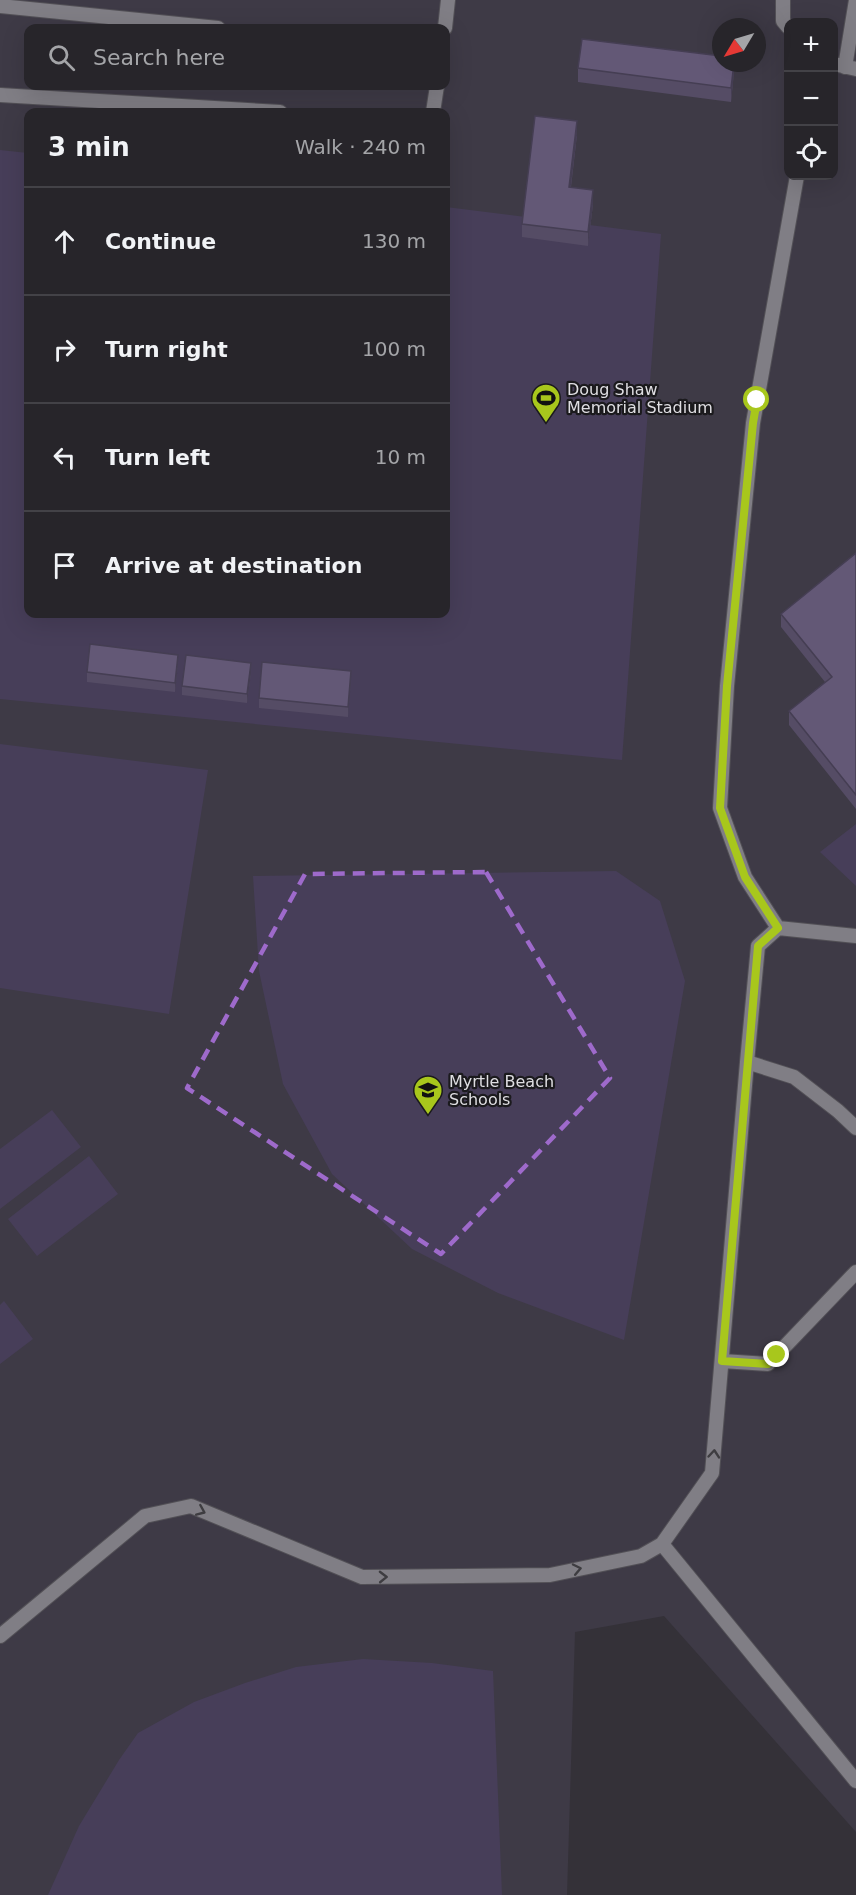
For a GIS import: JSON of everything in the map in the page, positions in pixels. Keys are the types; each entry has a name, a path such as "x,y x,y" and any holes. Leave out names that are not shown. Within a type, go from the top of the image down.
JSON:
{"lane":[{"path":"445,24 448,0"},
{"path":"783,0 784,22"},
{"path":"845,67 856,0"},
{"path":"0,6 178,24"},
{"path":"434,108 436,90"},
{"path":"0,95 214,108"},
{"path":"778,928 745,877 720,808 727,686 753,423 796,180"},
{"path":"0,1636 145,1516 191,1506 362,1577 550,1575 641,1556 662,1544 712,1473 758,946 778,928 856,936"},
{"path":"747,1062 794,1077 856,1128"},
{"path":"722,1361 768,1364 856,1272"},
{"path":"662,1544 856,1781"}],"highlighted area":[{"path":"486,872 610,1078 441,1254 187,1088 305,874"}],"shaded area":[{"name":"Myrtle Beach Schools","path":"0,0 856,0 856,1832 664,1616 575,1632 567,1895 0,1895"},
{"name":"Doug Shaw Memorial Stadium","path":"0,150 24,153 24,618 450,618 450,208 661,234 622,760 0,699"},
{"path":"0,744 208,770 169,1014 0,988"},
{"path":"856,824 856,886 820,852"},
{"path":"616,871 660,901 685,981 624,1340 498,1293 412,1249 332,1174 283,1084 259,971 253,876"},
{"path":"52,1110 81,1147 0,1209 0,1149"},
{"path":"89,1156 118,1194 37,1256 8,1219"},
{"path":"4,1301 33,1339 0,1364 0,1305"},
{"path":"363,1659 432,1663 493,1671 502,1895 48,1895 79,1826 138,1733 194,1702 245,1683 296,1667"}],"building":[{"path":"582,39 712,55 712,72 733,72 731,88 578,68"},
{"path":"535,116 577,121 569,187 593,190 588,232 522,224"},
{"path":"856,553 856,795 789,711 832,677 781,614"},
{"path":"90,644 178,655 175,683 87,672"},
{"path":"186,655 251,663 247,694 182,686"},
{"path":"262,662 351,671 348,707 259,698"}],"place":[{"name":"Doug Shaw Memorial Stadium","path":"546,424"},
{"name":"Myrtle Beach Schools","path":"428,1116"}],"route":[{"path":"757,400 727,686 720,808 745,877 778,928 758,946 722,1361 768,1364 777,1355"}]}
